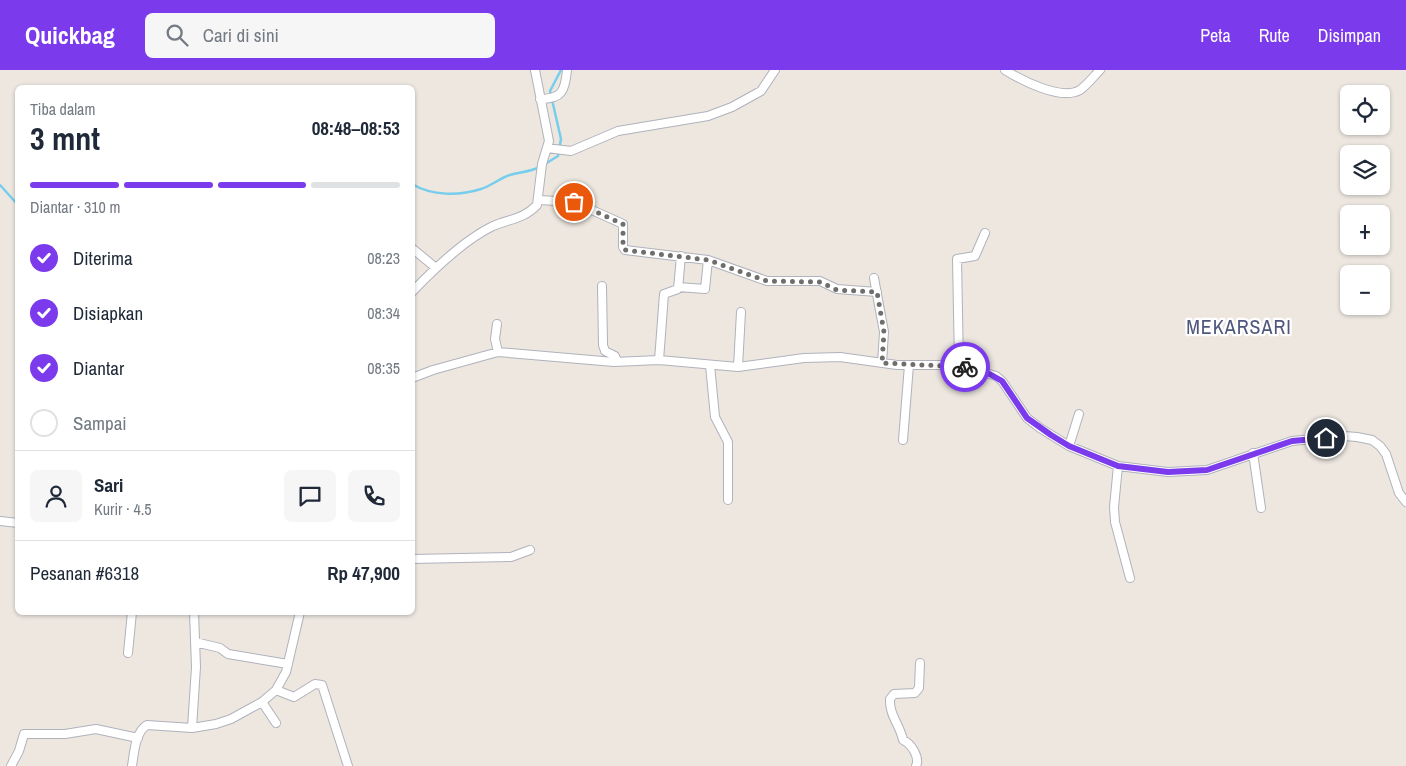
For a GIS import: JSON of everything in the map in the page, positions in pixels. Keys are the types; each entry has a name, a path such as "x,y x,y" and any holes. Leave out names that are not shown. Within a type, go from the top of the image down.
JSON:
{"street":[{"path":"415,289 436,268 493,226 524,216 537,206 542,164 551,148 548,136 547,99 535,70"},
{"path":"547,99 565,83 567,70"},
{"path":"551,148 571,151 618,131 708,116 732,107 761,91 775,70"},
{"path":"1004,70 1026,83 1067,92 1080,89 1100,70"},
{"path":"539,200 574,202 623,224 623,249 708,260 767,281 820,282 837,290 877,292"},
{"path":"959,366 956,259 975,256 985,233"},
{"path":"415,252 436,268"},
{"path":"678,287 681,256"},
{"path":"659,360 664,294 667,291 677,290 678,287 705,288 708,260"},
{"path":"874,278 884,332 882,363"},
{"path":"602,286 603,345 605,351 615,356 617,362"},
{"path":"738,367 741,312"},
{"path":"497,324 495,335 498,352"},
{"path":"415,377 432,370 498,352 617,362 659,360 738,367 816,357 840,357 909,365 959,366 996,376 1002,381 1027,418 1069,446 1118,466 1168,472 1207,470 1292,441 1344,436 1372,440 1386,454 1399,493 1406,502"},
{"path":"710,365 715,417 728,442 728,500"},
{"path":"903,440 909,365"},
{"path":"1069,446 1079,414"},
{"path":"1253,453 1261,508"},
{"path":"1118,466 1114,507 1115,522 1130,578"},
{"path":"0,521 15,523"},
{"path":"415,559 512,557 530,550"},
{"path":"128,653 132,615"},
{"path":"192,728 194,615"},
{"path":"132,766 138,738 142,728 147,725 192,728 231,719 262,702 276,690 282,681 288,664 299,615"},
{"path":"195,642 220,648 228,654 288,664"},
{"path":"916,766 917,758 910,745 903,740 902,732 894,721 890,699 894,694 909,695 917,691 920,663"},
{"path":"276,690 294,697 316,684 322,685 348,766"},
{"path":"262,702 276,723"},
{"path":"11,766 19,752 24,734 65,734 96,728 138,738"}],"waterway":[{"path":"545,164 558,156 561,139 550,91 561,70"},
{"path":"415,186 437,193 464,193 485,188 510,175 540,167"},
{"path":"0,185 15,202"}],"way so far":[{"path":"574,202 623,224 623,249 625,250 651,251 719,262 767,281 825,282 837,290 877,292 884,332 882,363 965,367"}],"district":[{"name":"MEKARSARI","path":"1239,326"}],"route":[{"path":"965,367 996,376 1002,381 1027,418 1040,428 1069,446 1118,466 1168,472 1207,470 1292,441 1326,438"}]}
